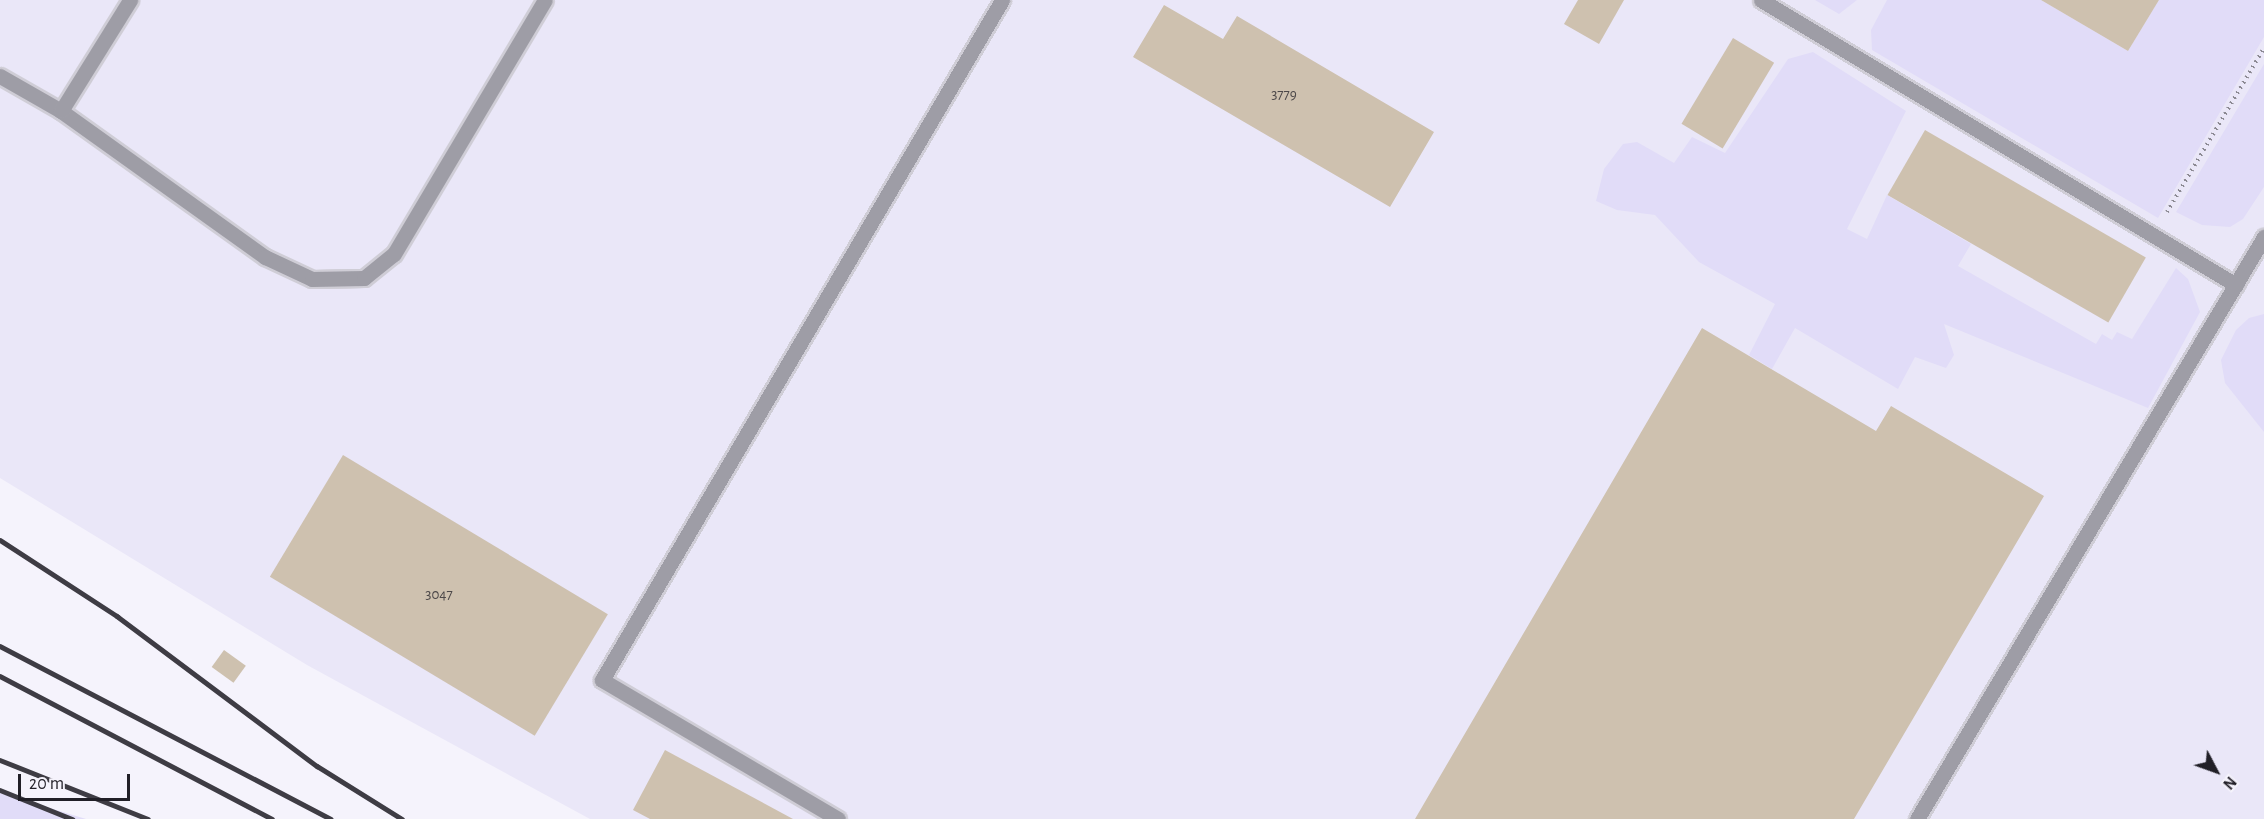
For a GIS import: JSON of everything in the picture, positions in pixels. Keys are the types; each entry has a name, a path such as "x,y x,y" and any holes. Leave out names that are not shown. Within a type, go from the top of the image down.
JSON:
{"lane":[{"path":"61,111 130,0"},
{"path":"0,76 61,111 265,256 312,279 364,278 394,254 545,0"},
{"path":"838,819 602,680 1002,0"},
{"path":"1761,0 2236,285"},
{"path":"1917,819 2264,237"}],"path":[{"path":"2153,235 2264,48"}],"shaded area":[{"path":"0,0 2264,0 2264,819 590,819 307,665 0,478"},
{"path":"1815,0 1857,0 1839,14"},
{"path":"1887,0 2041,0 2128,51 2159,0 2264,0 2264,37 2158,218 1872,50 1871,30"},
{"path":"1813,52 1906,111 1847,229 1867,239 1887,195 1971,244 1958,266 2096,344 2102,334 2112,340 2117,332 2132,339 2176,268 2188,279 2200,312 2148,408 1944,324 1954,355 1946,368 1915,357 1898,389 1795,328 1772,369 1749,355 1775,304 1699,262 1655,215 1617,210 1596,201 1604,169 1623,144 1637,142 1674,163 1692,137 1725,153 1788,59"},
{"path":"2264,64 2264,187 2243,219 2230,227 2202,225 2176,212"},
{"path":"2264,314 2264,432 2225,383 2221,360 2236,330 2249,318"},
{"path":"0,793 86,819 0,819"}],"building":[{"path":"1578,0 1624,0 1599,44 1564,24"},
{"path":"2041,0 2159,0 2128,51"},
{"path":"1164,5 1223,39 1237,16 1434,132 1390,207 1133,57"},
{"path":"1733,38 1774,63 1723,148 1681,124"},
{"path":"1925,130 2146,257 2108,322 1888,195"},
{"path":"1702,328 1876,431 1891,406 2044,496 1854,819 1415,819"},
{"path":"343,455 608,614 535,736 270,577"},
{"path":"224,650 246,666 233,683 212,667"},
{"path":"665,750 793,819 650,819 633,810"}],"railway":[{"path":"0,540 117,616 317,766 402,819"},
{"path":"0,646 331,819"},
{"path":"0,676 272,819"},
{"path":"0,760 148,819"},
{"path":"0,790 72,819"}]}
